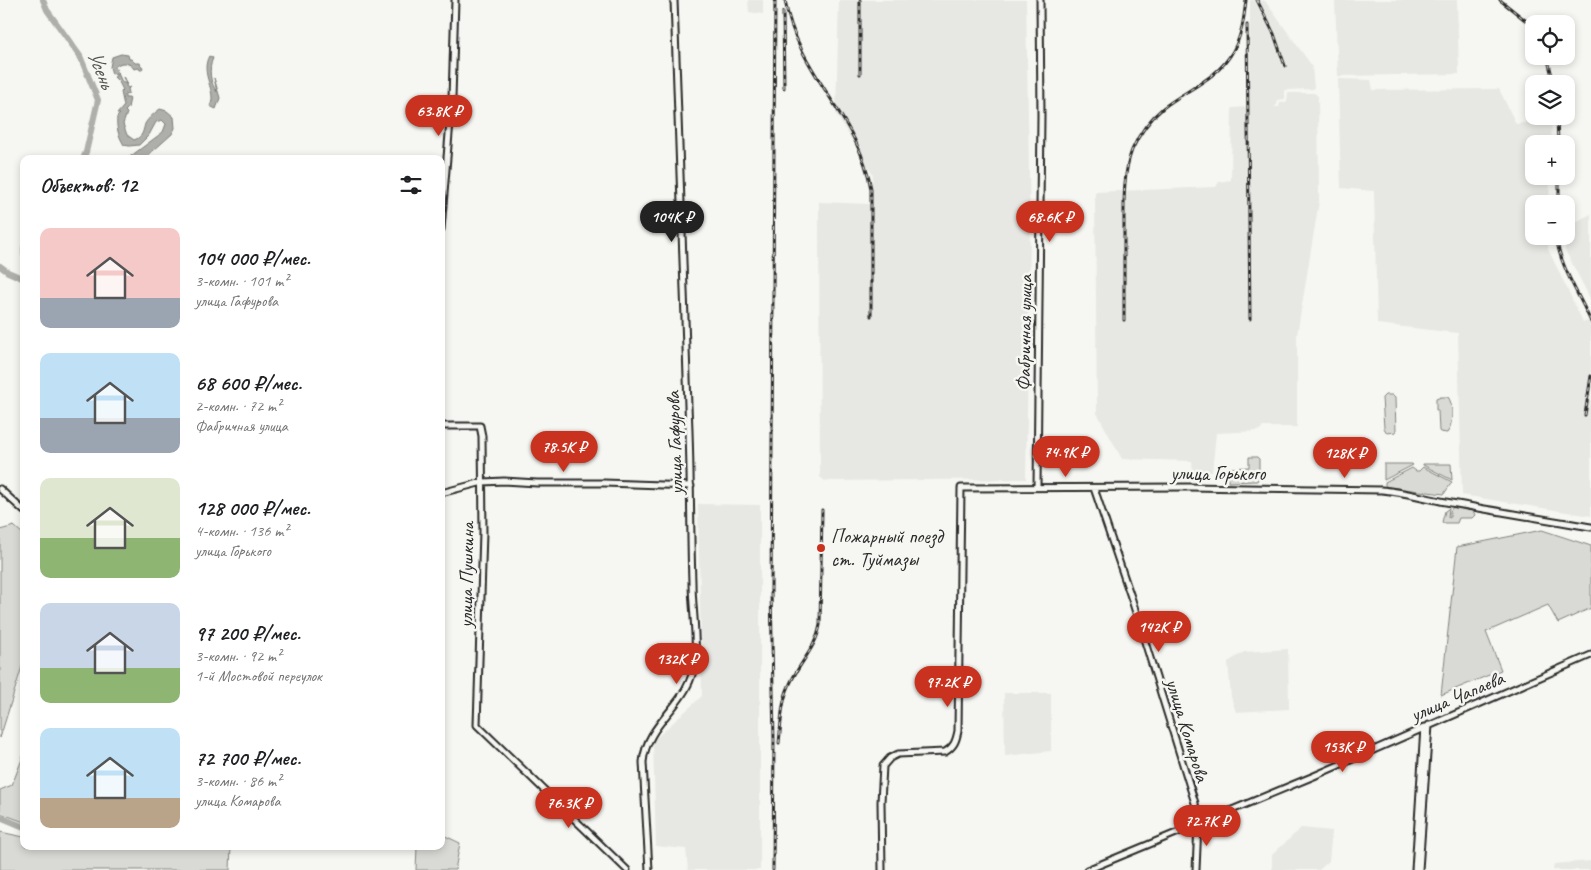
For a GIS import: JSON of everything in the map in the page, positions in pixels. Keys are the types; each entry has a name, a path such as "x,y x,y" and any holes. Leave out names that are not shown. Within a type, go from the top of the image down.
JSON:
{"main road":[{"path":"445,181 452,98 455,0"},
{"name":"улица Гафурова","path":"648,870 642,762 644,750 649,738 681,698 689,684 695,660 692,582 692,486 674,0"},
{"name":"Фабричная улица","path":"1037,487 1041,116 1040,0"},
{"name":"улица Пушкина","path":"445,426 480,426 482,436 483,532 477,725 627,870"},
{"path":"445,492 483,482 692,486"},
{"name":"улица Горького","path":"882,870 881,802 883,766 890,758 898,754 945,752 956,741 958,731 961,488 1189,487 1382,490 1412,494 1441,502 1591,527"},
{"name":"улица Комарова","path":"1094,488 1132,600 1195,802 1198,824 1196,870"},
{"path":"0,489 20,507"},
{"name":"улица Чапаева","path":"1087,870 1314,776 1591,655"},
{"path":"1415,870 1427,726"},
{"path":"1419,870 1427,726"}],"shaded area":[{"path":"748,0 763,0 763,14 749,12"},
{"path":"839,0 1026,0 1030,230 1026,479 825,481 820,477 819,202 869,204 873,175 836,114"},
{"path":"1250,0 1254,0 1266,22 1270,23 1259,0 1265,1 1312,66 1314,89 1285,90 1285,99 1277,100 1277,105 1274,107 1279,107 1280,103 1287,102 1288,93 1314,93 1318,96 1319,201 1297,335 1297,427 1263,427 1258,431 1216,433 1212,472 1193,472 1192,461 1122,459 1097,413 1095,192 1216,187 1219,182 1231,180 1232,108 1249,107"},
{"path":"1335,0 1457,0 1459,74 1338,76"},
{"path":"121,54 128,55 129,59 135,63 140,63 143,67 142,70 139,68 134,69 128,64 123,63 115,67 122,82 126,84 123,77 127,82 126,86 130,87 128,89 129,93 125,94 125,98 130,98 123,124 127,135 134,140 139,137 146,122 160,109 167,111 174,117 175,128 172,134 148,155 132,155 163,132 166,124 162,120 156,122 149,135 139,145 124,145 117,124 117,117 120,114 117,114 124,106 121,92 123,90 114,77 116,73 112,74 110,67 112,57"},
{"path":"209,56 213,58 210,71 211,80 217,92 214,78 220,98 216,109 210,106 212,95 206,69"},
{"path":"1338,79 1371,80 1373,90 1499,89 1516,124 1525,123 1525,125 1552,125 1551,135 1525,135 1525,185 1550,185 1549,195 1525,195 1525,245 1548,245 1548,249 1583,322 1591,321 1591,516 1462,495 1458,333 1377,324 1374,191 1341,188"},
{"path":"1591,214 1591,300 1565,250 1566,245 1575,245 1575,222"},
{"path":"1385,395 1392,395 1395,398 1396,432 1387,433 1384,428 1382,398"},
{"path":"1448,397 1452,410 1452,420 1447,433 1439,431 1436,399"},
{"path":"1249,457 1257,457 1259,459 1259,477 1257,481 1228,482 1230,468 1249,467"},
{"path":"1384,464 1412,464 1413,465 1384,480"},
{"path":"1451,464 1452,480 1423,465"},
{"path":"1423,467 1452,482 1444,494 1387,487 1385,485 1385,482 1412,468 1419,471"},
{"path":"698,504 760,505 760,870 688,870 686,849 656,846 653,741 702,696"},
{"path":"1453,507 1473,511 1475,515 1472,518 1459,518 1457,523 1442,522 1445,511 1449,508 1448,517 1450,518 1450,511"},
{"path":"14,526 20,531 20,673 0,738 0,530"},
{"path":"1542,530 1591,546 1591,608 1558,623 1548,605 1486,632 1501,670 1441,695 1457,547"},
{"path":"1288,649 1289,709 1236,712 1231,697 1228,662 1244,652"},
{"path":"1004,693 1051,693 1051,751 1005,756"},
{"path":"20,764 20,820 0,813 0,790 12,785"},
{"path":"1301,828 1332,831 1329,861 1319,870 1272,870 1272,855"},
{"path":"0,832 20,836 20,850 231,850 230,870 0,870"},
{"path":"445,836 460,843 455,870 416,870 417,850 445,850"},
{"path":"1591,861 1591,870 1553,870 1554,864"}],"waterway":[{"name":"Усень","path":"43,0 47,10 80,56 98,100 85,155"},
{"path":"0,266 20,277"},
{"name":"Усень","path":"0,817 20,825"}],"railway":[{"path":"773,870 774,740 771,591 775,0"},
{"path":"785,0 791,26 802,49 842,117 865,163 871,189 871,316"},
{"path":"860,0 860,74"},
{"path":"1124,320 1124,197 1127,168 1132,150 1145,127 1158,112 1211,76 1227,61 1241,33 1246,0"},
{"path":"1257,0 1274,34 1285,66"},
{"path":"1500,0 1525,20"},
{"path":"783,12 784,88"},
{"path":"1247,25 1250,319"},
{"path":"1549,65 1552,75"},
{"path":"1557,125 1558,135"},
{"path":"1559,185 1559,195"},
{"path":"1558,245 1561,259 1591,322"},
{"path":"1585,415 1591,376"},
{"path":"779,743 786,693 815,642 820,625 822,510"}],"place":[{"name":"Пожарный поезд ст. Туймазы","path":"821,548"}]}
